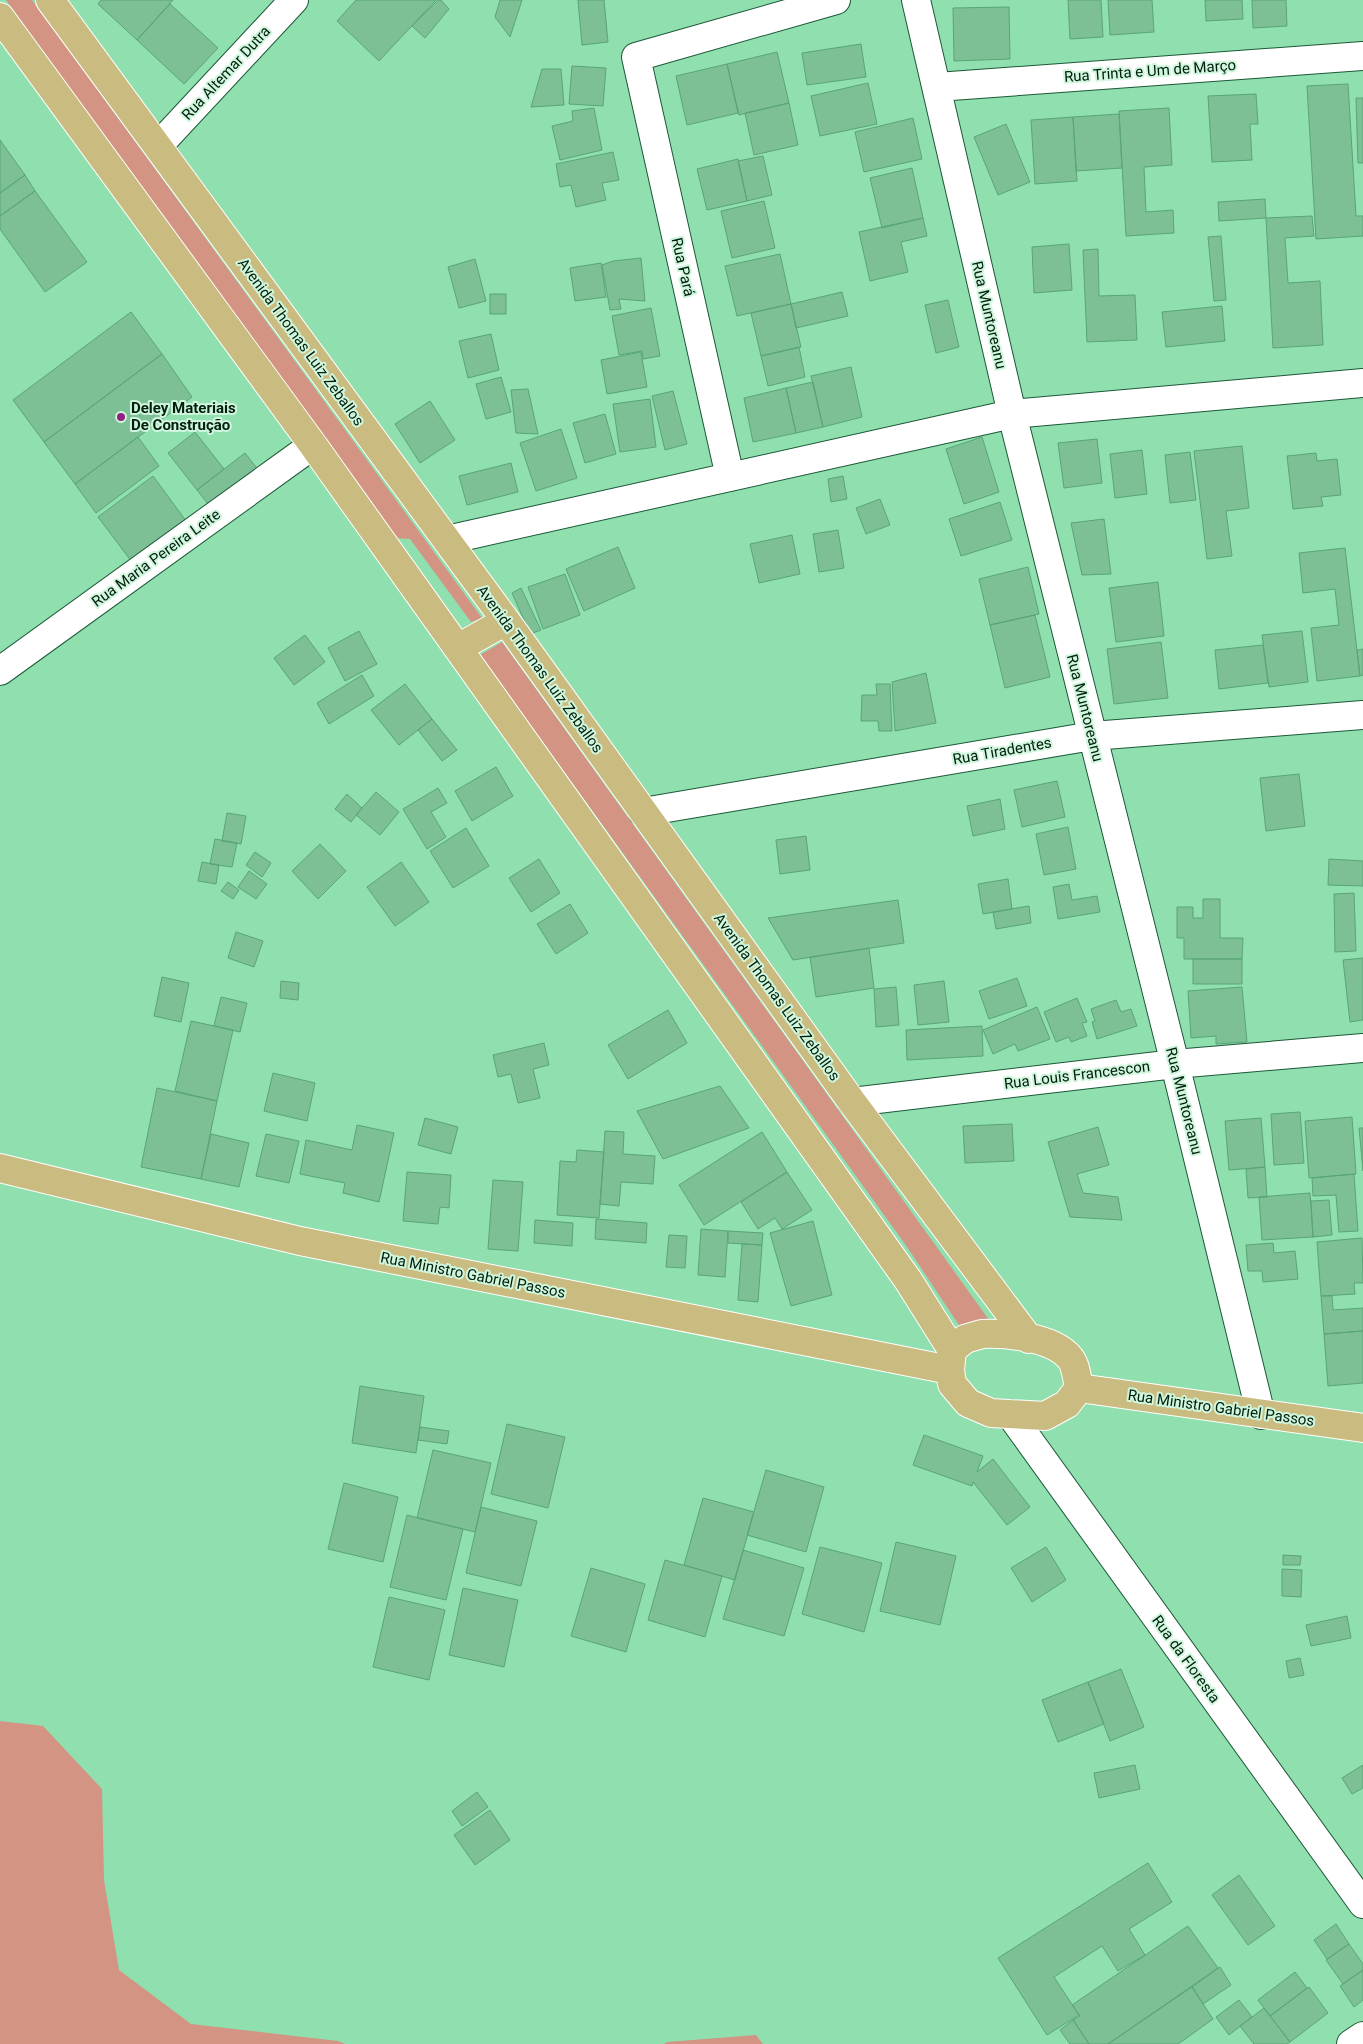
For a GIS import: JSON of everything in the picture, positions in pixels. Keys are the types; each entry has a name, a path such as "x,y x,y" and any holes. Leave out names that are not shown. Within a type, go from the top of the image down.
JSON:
{"main road":[{"name":"Avenida Thomas Luiz Zeballos","path":"50,0 506,621 852,1102 1029,1339"},
{"path":"0,17 313,444 908,1280 951,1360 952,1384 968,1403 991,1413 1045,1416 1068,1404 1079,1388 1072,1360 1062,1350 1029,1339 1004,1334 982,1334 965,1339 951,1360"},
{"path":"458,648 506,621"},
{"name":"Rua Ministro Gabriel Passos","path":"0,1168 300,1241 951,1360"},
{"name":"Rua Ministro Gabriel Passos","path":"1079,1388 1363,1428"}],"street":[{"name":"Rua Altemar Dutra","path":"158,146 294,0"},
{"name":"Rua Pará","path":"730,477 636,57 836,0"},
{"name":"Rua Muntoreanu","path":"916,0 1012,414 1261,1415"},
{"name":"Rua Trinta e Um de Março","path":"937,87 1363,56"},
{"path":"447,540 1012,414 1363,383"},
{"name":"Rua Maria Pereira Leite","path":"0,671 313,444"},
{"name":"Rua Tiradentes","path":"643,812 1092,736 1363,715"},
{"name":"Rua Louis Francescon","path":"852,1102 1175,1064 1363,1048"},
{"name":"Rua da Floresta","path":"1010,1414 1363,1904"},
{"path":"1351,2044 1363,2036"}],"shaded area":[{"path":"6,0 32,0 482,618 471,622 410,539 395,538"},
{"path":"502,642 992,1324 961,1328 905,1244 480,655"},
{"path":"0,1721 43,1726 102,1789 104,1880 119,1970 191,2024 338,2041 345,2044 0,2044"},
{"path":"756,2035 763,2044 664,2044 667,2042"}],"building":[{"path":"101,0 173,0 137,40 98,4"},
{"path":"356,0 436,0 379,61 337,21"},
{"path":"438,0 441,0 449,9 425,38 412,26"},
{"path":"500,0 522,0 510,37 495,17"},
{"path":"578,0 604,0 608,42 582,45"},
{"path":"1068,0 1101,0 1103,37 1070,39"},
{"path":"1108,0 1152,0 1154,32 1110,35"},
{"path":"1205,0 1242,0 1243,19 1206,21"},
{"path":"1252,0 1286,0 1287,26 1253,28"},
{"path":"170,4 218,48 184,84 137,40"},
{"path":"1009,7 1010,59 954,61 953,8"},
{"path":"861,44 866,77 807,85 802,53"},
{"path":"777,52 789,103 739,115 727,64"},
{"path":"727,64 738,113 687,125 676,76"},
{"path":"572,66 606,68 603,106 569,104"},
{"path":"542,69 561,69 564,105 531,107"},
{"path":"868,83 877,124 820,136 811,96"},
{"path":"1348,84 1356,216 1363,216 1363,236 1316,239 1307,86"},
{"path":"1256,94 1258,124 1250,124 1252,160 1212,162 1208,96"},
{"path":"1356,98 1363,98 1363,163 1358,163"},
{"path":"789,103 798,145 754,155 745,113"},
{"path":"594,108 602,150 560,160 552,126 573,121 572,111"},
{"path":"1169,108 1172,165 1144,167 1146,212 1173,210 1174,233 1126,236 1119,111"},
{"path":"1119,114 1122,168 1076,171 1073,117"},
{"path":"1073,117 1077,181 1035,184 1031,120"},
{"path":"913,118 922,159 864,172 855,132"},
{"path":"1006,124 1030,182 998,195 974,137"},
{"path":"0,140 25,175 0,193"},
{"path":"613,152 619,180 602,183 606,200 576,207 571,185 560,187 556,164"},
{"path":"763,156 772,195 747,201 738,161"},
{"path":"738,159 747,201 707,210 697,169"},
{"path":"912,168 923,218 882,228 870,178"},
{"path":"25,175 35,191 0,216 0,193"},
{"path":"35,191 87,262 45,292 0,229 0,216"},
{"path":"1265,199 1266,218 1219,221 1218,202"},
{"path":"764,201 775,248 732,258 721,211"},
{"path":"1312,216 1314,236 1285,238 1288,283 1320,281 1323,345 1273,348 1266,218"},
{"path":"923,218 927,236 901,242 908,272 870,281 859,232"},
{"path":"1221,236 1226,300 1214,301 1208,237"},
{"path":"1069,244 1072,290 1034,293 1032,247"},
{"path":"1098,249 1099,296 1135,295 1137,340 1087,342 1083,250"},
{"path":"780,254 791,304 737,316 725,266"},
{"path":"641,258 645,301 619,299 621,309 610,310 602,265 613,261"},
{"path":"475,259 486,301 459,308 448,267"},
{"path":"601,263 606,297 575,301 570,268"},
{"path":"842,292 848,316 796,328 791,304"},
{"path":"490,294 506,294 506,314 490,314"},
{"path":"948,300 959,347 936,353 925,305"},
{"path":"791,304 801,347 761,356 751,313"},
{"path":"1222,306 1225,341 1166,347 1162,312"},
{"path":"651,308 660,356 643,359 642,351 619,355 612,316"},
{"path":"131,312 162,354 44,442 13,400"},
{"path":"491,334 499,370 468,378 459,341"},
{"path":"799,347 805,377 768,386 761,356"},
{"path":"641,352 647,387 607,394 601,360"},
{"name":"Deley Materiais De Construção","path":"162,354 192,397 75,484 44,442"},
{"path":"851,367 862,417 823,427 811,376"},
{"path":"501,377 511,412 486,419 476,384"},
{"path":"813,382 823,427 796,433 786,388"},
{"path":"786,388 796,433 753,442 744,398"},
{"path":"528,389 538,434 516,433 511,390"},
{"path":"673,391 687,444 665,450 652,396"},
{"path":"650,399 656,447 620,452 613,404"},
{"path":"430,401 455,440 420,463 395,424"},
{"path":"605,414 616,454 585,463 573,423"},
{"path":"561,429 577,478 536,491 520,443"},
{"path":"195,432 224,469 197,490 168,453"},
{"path":"138,437 159,466 96,513 75,484"},
{"path":"982,437 999,492 964,504 946,449"},
{"path":"1097,439 1102,483 1064,488 1058,443"},
{"path":"1242,446 1249,508 1226,511 1232,556 1207,559 1194,451"},
{"path":"1142,450 1147,494 1115,498 1110,454"},
{"path":"1190,452 1196,500 1170,503 1165,455"},
{"path":"245,453 263,476 215,513 197,490"},
{"path":"1316,453 1317,461 1337,459 1341,495 1321,497 1323,506 1293,509 1287,456"},
{"path":"511,463 518,492 467,505 459,476"},
{"path":"153,476 192,529 138,570 98,517"},
{"path":"843,476 847,499 831,502 828,479"},
{"path":"880,499 890,525 866,534 856,508"},
{"path":"1000,502 1012,540 961,556 949,519"},
{"path":"1104,519 1111,574 1082,575 1071,523"},
{"path":"838,530 844,568 819,572 813,534"},
{"path":"792,535 800,574 759,583 750,544"},
{"path":"618,547 635,588 584,611 566,569"},
{"path":"1345,548 1360,676 1317,681 1311,628 1339,625 1335,589 1303,593 1299,553"},
{"path":"1028,567 1039,614 990,625 979,579"},
{"path":"565,574 580,615 543,629 528,587"},
{"path":"1158,582 1164,636 1116,642 1109,588"},
{"path":"521,588 541,630 530,634 512,593"},
{"path":"1035,615 1050,677 1005,688 990,625"},
{"path":"359,631 377,664 345,681 328,648"},
{"path":"1302,631 1308,682 1269,687 1262,635"},
{"path":"305,635 325,662 294,685 274,658"},
{"path":"1161,642 1168,698 1114,704 1107,649"},
{"path":"1263,645 1268,683 1219,689 1215,650"},
{"path":"1363,649 1363,675 1360,676 1357,650"},
{"path":"926,673 936,723 895,731 892,682"},
{"path":"362,675 374,696 329,724 317,703"},
{"path":"405,684 432,719 399,745 371,710"},
{"path":"876,684 890,684 892,731 879,731 878,721 861,721 862,695 877,695"},
{"path":"432,719 457,750 442,761 418,730"},
{"path":"496,767 513,796 472,821 455,791"},
{"path":"1299,774 1305,826 1266,831 1260,778"},
{"path":"1057,781 1065,817 1022,827 1014,790"},
{"path":"438,788 447,803 431,812 446,837 427,849 403,809"},
{"path":"376,792 399,812 380,835 356,815"},
{"path":"347,794 362,808 351,822 335,809"},
{"path":"1000,799 1005,829 973,836 967,806"},
{"path":"227,813 246,816 241,844 222,841"},
{"path":"1068,827 1076,869 1044,875 1036,834"},
{"path":"466,828 489,866 453,888 430,851"},
{"path":"806,836 810,870 780,874 776,840"},
{"path":"215,839 237,843 232,867 210,864"},
{"path":"320,844 346,871 318,899 292,871"},
{"path":"255,852 271,863 262,877 246,865"},
{"path":"539,859 560,893 531,912 509,878"},
{"path":"1329,859 1363,861 1363,886 1328,885"},
{"path":"202,862 219,865 216,884 198,881"},
{"path":"401,862 429,902 395,926 367,887"},
{"path":"249,871 267,884 256,899 238,887"},
{"path":"1008,879 1012,909 983,914 978,884"},
{"path":"228,882 239,890 233,899 221,891"},
{"path":"1069,884 1072,900 1097,896 1100,912 1058,919 1053,887"},
{"path":"1354,893 1356,951 1335,952 1334,894"},
{"path":"1203,899 1220,899 1220,938 1243,938 1242,959 1184,959 1184,938 1177,938 1177,907 1193,907 1193,918 1203,918"},
{"path":"898,900 904,943 793,960 768,918"},
{"path":"570,904 588,933 556,954 537,924"},
{"path":"1029,906 1031,923 996,929 993,912"},
{"path":"236,932 263,941 254,967 228,958"},
{"path":"869,948 874,988 816,997 810,957"},
{"path":"1363,958 1363,1020 1350,1022 1343,960"},
{"path":"1193,959 1242,959 1242,984 1193,984"},
{"path":"162,977 189,983 181,1022 154,1016"},
{"path":"1017,978 1027,1006 989,1019 979,991"},
{"path":"281,981 299,983 298,1000 280,998"},
{"path":"944,981 949,1022 918,1025 914,985"},
{"path":"896,987 899,1025 876,1027 874,989"},
{"path":"1242,987 1247,1042 1216,1044 1216,1036 1191,1038 1188,991"},
{"path":"221,997 247,1003 240,1032 214,1026"},
{"path":"1077,998 1087,1022 1082,1023 1087,1036 1071,1042 1069,1037 1056,1042 1044,1012"},
{"path":"1116,1000 1121,1012 1131,1009 1137,1026 1097,1039 1092,1022 1095,1021 1091,1009"},
{"path":"1037,1007 1050,1039 1018,1051 1015,1044 993,1054 983,1030"},
{"path":"668,1010 687,1043 628,1079 608,1045"},
{"path":"191,1021 233,1030 217,1101 175,1091"},
{"path":"982,1026 983,1056 907,1060 906,1030"},
{"path":"544,1043 549,1065 533,1069 540,1098 518,1103 511,1074 498,1077 493,1055"},
{"path":"273,1073 315,1083 307,1121 264,1111"},
{"path":"720,1086 749,1128 663,1159 637,1111"},
{"path":"157,1088 217,1101 201,1179 141,1167"},
{"path":"1300,1112 1304,1163 1274,1165 1271,1114"},
{"path":"1352,1117 1356,1174 1309,1178 1305,1121"},
{"path":"425,1118 458,1127 451,1154 418,1145"},
{"path":"1261,1118 1265,1167 1229,1170 1225,1121"},
{"path":"1012,1124 1014,1161 965,1163 963,1126"},
{"path":"357,1125 394,1133 379,1202 343,1193 345,1183 300,1174 306,1140 352,1150"},
{"path":"1098,1127 1109,1165 1077,1174 1083,1193 1118,1197 1122,1220 1070,1217 1048,1142"},
{"path":"1359,1128 1363,1128 1363,1171"},
{"path":"605,1131 624,1132 623,1154 655,1156 653,1184 621,1182 619,1206 600,1204"},
{"path":"762,1132 787,1172 704,1225 679,1185"},
{"path":"211,1134 249,1143 239,1187 201,1179"},
{"path":"266,1134 299,1141 289,1183 256,1176"},
{"path":"577,1150 604,1152 599,1218 557,1215 560,1161 576,1162"},
{"path":"1265,1167 1267,1197 1248,1198 1246,1169"},
{"path":"407,1172 451,1175 449,1208 440,1207 438,1224 403,1221"},
{"path":"787,1172 812,1210 782,1229 775,1218 758,1229 741,1202"},
{"path":"1354,1174 1358,1231 1339,1232 1336,1195 1313,1196 1312,1178"},
{"path":"493,1180 523,1182 518,1251 488,1249"},
{"path":"1310,1193 1313,1237 1262,1240 1259,1197"},
{"path":"1329,1200 1332,1235 1313,1237 1311,1201"},
{"path":"596,1219 647,1223 646,1243 595,1239"},
{"path":"535,1220 573,1223 572,1246 534,1243"},
{"path":"813,1221 832,1295 791,1306 770,1233"},
{"path":"701,1229 728,1231 725,1277 698,1275"},
{"path":"728,1231 763,1233 762,1245 728,1243"},
{"path":"669,1235 687,1236 685,1268 666,1267"},
{"path":"1362,1238 1363,1283 1354,1283 1355,1294 1321,1296 1317,1242"},
{"path":"1273,1243 1274,1253 1295,1251 1298,1279 1263,1282 1262,1271 1248,1271 1246,1245"},
{"path":"742,1244 762,1245 758,1302 738,1300"},
{"path":"1321,1296 1332,1296 1333,1310 1363,1308 1363,1331 1324,1334"},
{"path":"1363,1331 1363,1383 1328,1386 1324,1334"},
{"path":"360,1386 424,1396 416,1453 352,1443"},
{"path":"507,1424 565,1437 548,1508 491,1494"},
{"path":"420,1427 449,1431 447,1444 418,1440"},
{"path":"924,1435 983,1456 977,1472 993,1459 1030,1507 1007,1525 973,1482 972,1486 913,1465"},
{"path":"433,1450 491,1463 475,1532 417,1518"},
{"path":"766,1470 824,1487 806,1552 747,1535"},
{"path":"344,1483 398,1497 383,1562 328,1549"},
{"path":"703,1498 754,1512 735,1580 684,1565"},
{"path":"481,1507 537,1521 521,1586 466,1573"},
{"path":"407,1515 463,1529 446,1600 390,1587"},
{"path":"896,1542 956,1556 940,1625 880,1611"},
{"path":"820,1547 882,1563 864,1632 802,1614"},
{"path":"1046,1547 1066,1580 1032,1602 1011,1568"},
{"path":"743,1550 804,1568 784,1636 723,1619"},
{"path":"1283,1555 1301,1556 1300,1565 1283,1565"},
{"path":"665,1560 722,1576 705,1637 648,1620"},
{"path":"591,1568 645,1584 626,1652 571,1636"},
{"path":"1282,1569 1302,1570 1301,1597 1282,1596"},
{"path":"463,1588 518,1600 504,1667 449,1655"},
{"path":"389,1597 445,1610 429,1680 373,1667"},
{"path":"1347,1616 1351,1638 1311,1646 1306,1625"},
{"path":"1300,1658 1304,1675 1289,1678 1286,1661"},
{"path":"1121,1669 1144,1727 1110,1741 1088,1682"},
{"path":"1088,1682 1104,1724 1058,1742 1042,1700"},
{"path":"1135,1765 1140,1789 1099,1798 1094,1773"},
{"path":"1363,1765 1363,1788 1352,1794 1342,1778"},
{"path":"477,1792 488,1807 462,1826 452,1811"},
{"path":"490,1810 510,1840 475,1865 454,1835"},
{"path":"1148,1863 1172,1902 1129,1929 1145,1955 1118,1971 1102,1946 1054,1977 1079,2015 1047,2035 998,1958"},
{"path":"1239,1875 1275,1926 1248,1945 1212,1895"},
{"path":"1336,1924 1349,1944 1327,1959 1314,1940"},
{"path":"1188,1926 1218,1968 1108,2044 1089,2044 1073,2020 1080,2016 1072,2005"},
{"path":"1349,1944 1363,1964 1363,1970 1343,1984 1326,1960"},
{"path":"1220,1967 1231,1985 1203,2004 1192,1987"},
{"path":"1363,1970 1363,2000 1354,2007 1340,1986"},
{"path":"1295,1972 1307,1988 1270,2016 1258,2000"},
{"path":"1192,1987 1213,2019 1181,2042 1177,2044 1108,2044"},
{"path":"1309,1987 1328,2013 1290,2042 1270,2016"},
{"path":"1239,2000 1252,2017 1229,2035 1216,2017"},
{"path":"1264,2008 1290,2042 1287,2044 1254,2044 1240,2026"},
{"path":"1073,2020 1089,2044 1070,2044 1060,2030"}],"place":[{"name":"Deley Materiais De Construção","path":"121,417"}]}
